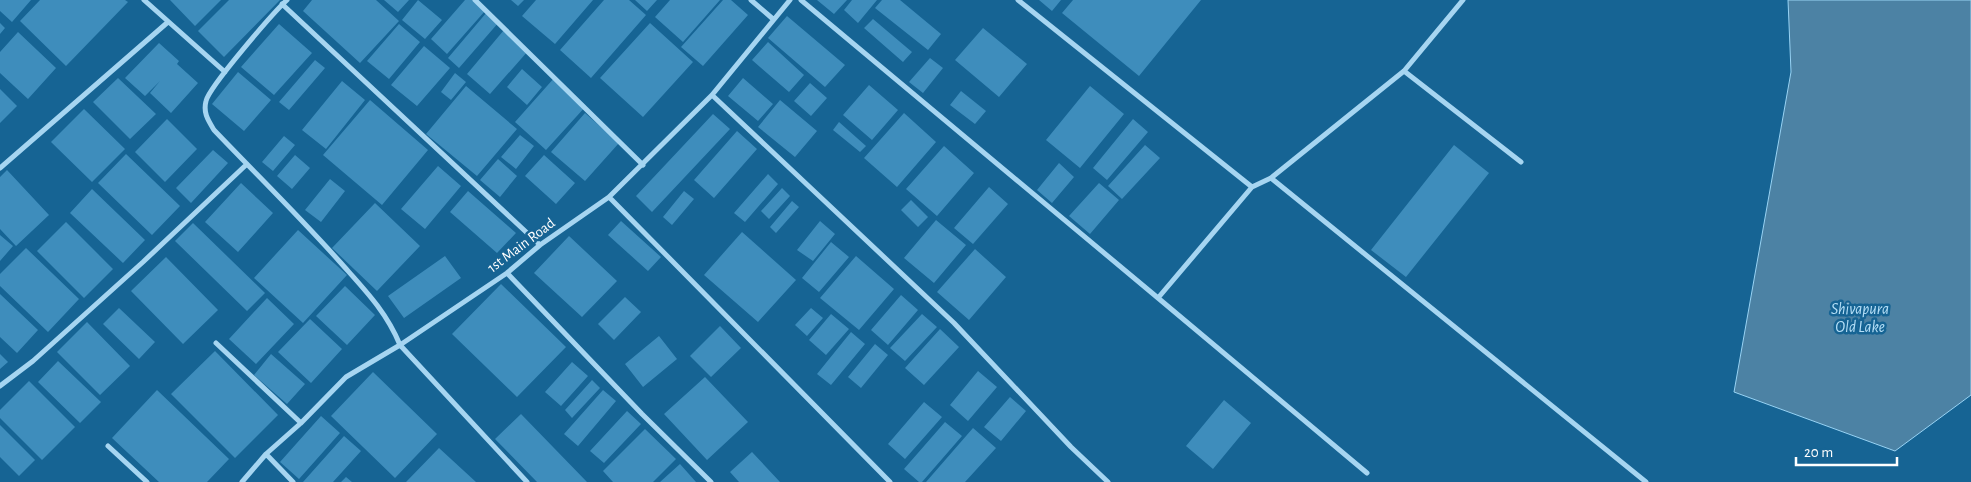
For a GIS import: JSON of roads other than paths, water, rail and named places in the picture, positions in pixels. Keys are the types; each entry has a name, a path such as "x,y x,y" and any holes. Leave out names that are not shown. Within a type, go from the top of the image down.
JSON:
{"street":[{"path":"144,0 225,72"},
{"path":"474,0 643,165"},
{"path":"751,0 773,19"},
{"name":"1st Main Road","path":"242,482 266,454 301,423 346,377 400,345 507,273 540,245 609,197 712,96 790,0"},
{"path":"801,0 1367,473"},
{"path":"1018,0 1252,187"},
{"path":"1158,298 1252,187 1271,178 1404,71 1463,0"},
{"path":"527,482 400,345 393,327 380,307 323,242 214,130 206,117 206,100 225,72 284,2 540,245"},
{"path":"0,168 168,22"},
{"path":"1404,71 1521,162"},
{"path":"712,96 954,323 1071,447 1108,482"},
{"path":"0,386 33,361 143,262 247,164"},
{"path":"1271,178 1646,482"},
{"path":"609,197 890,482"},
{"path":"507,273 642,414 712,482"},
{"path":"216,343 301,423"},
{"path":"108,446 147,482"},
{"path":"266,454 293,482"}],"water":[{"name":"Shivapura Old Lake","path":"1788,0 1971,0 1971,395 1895,451 1734,392 1791,72"}]}
